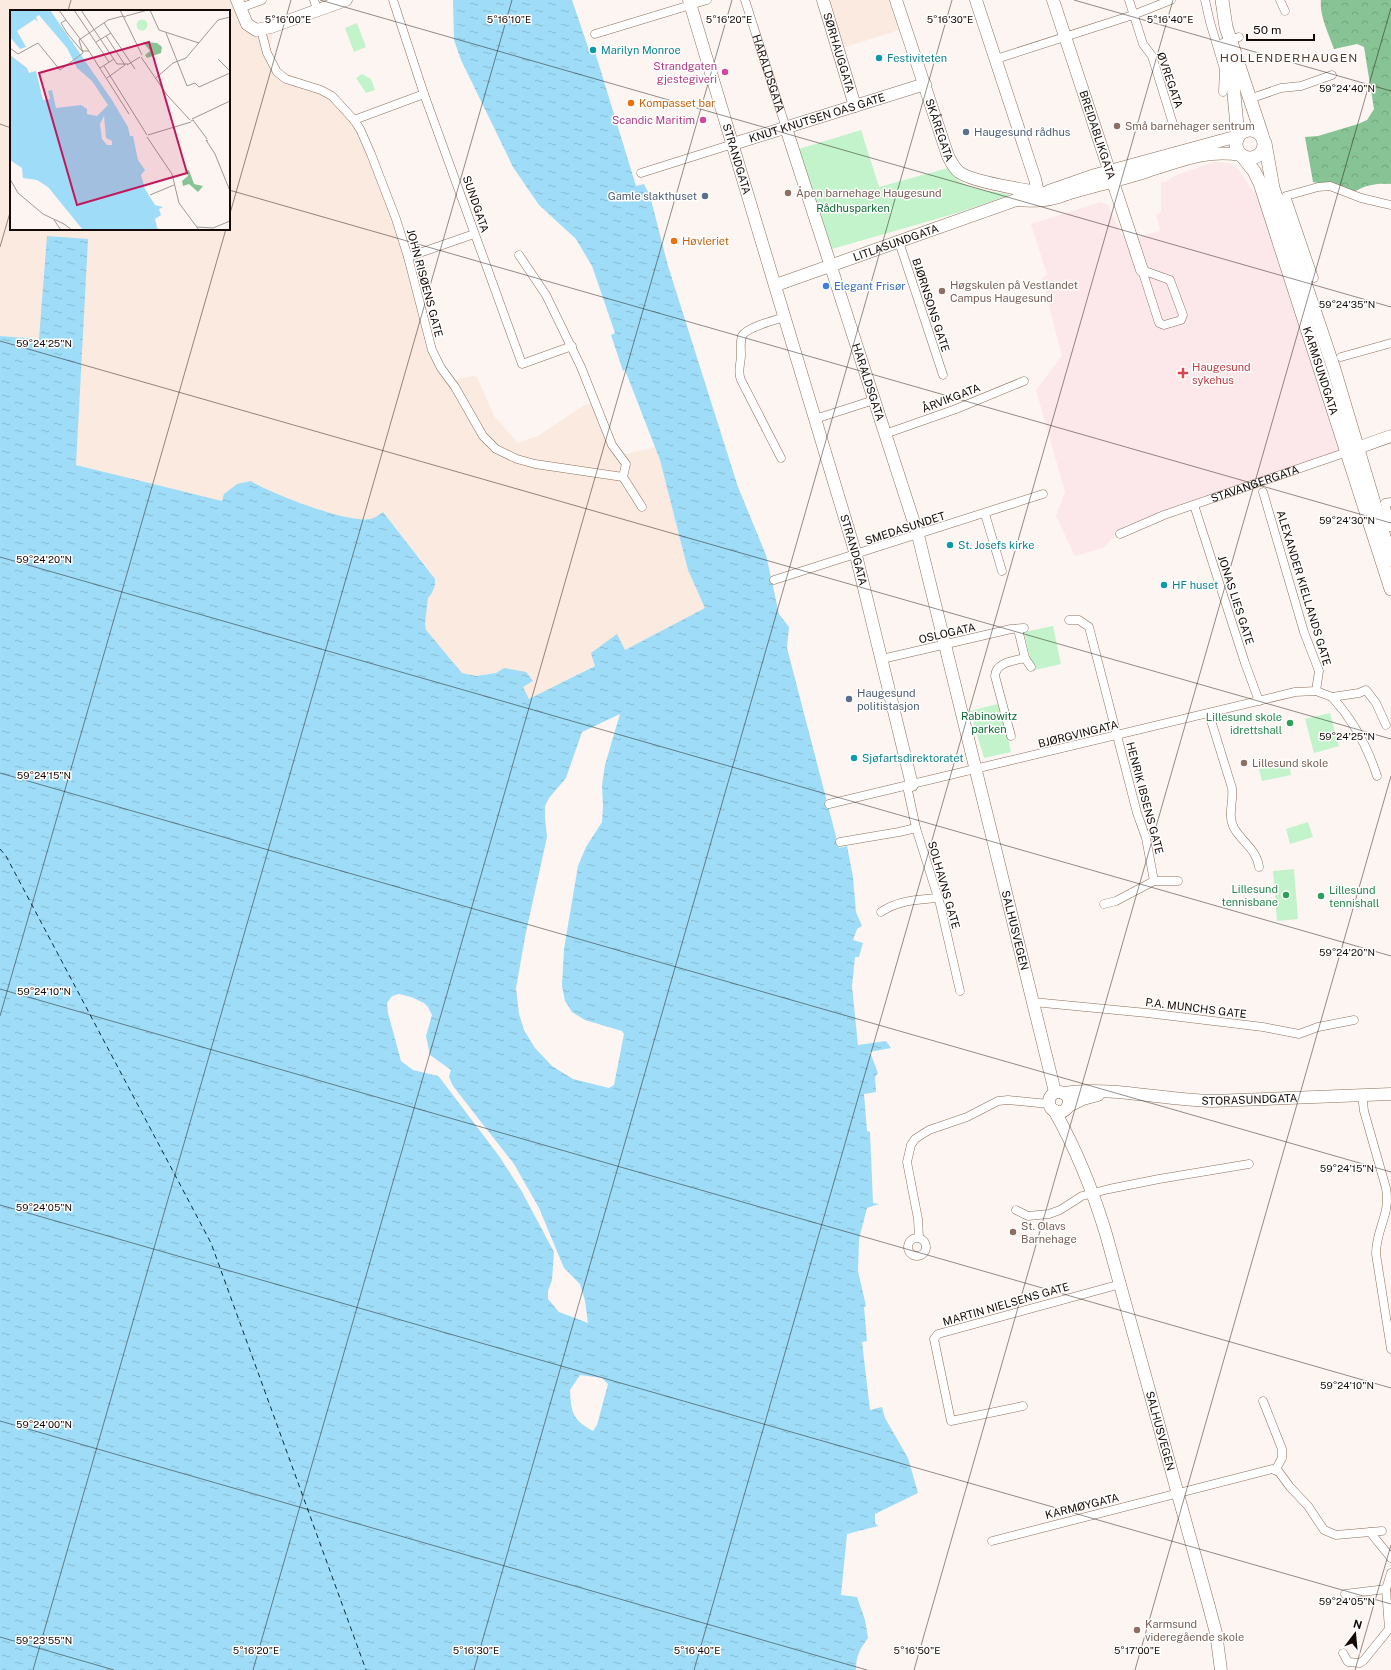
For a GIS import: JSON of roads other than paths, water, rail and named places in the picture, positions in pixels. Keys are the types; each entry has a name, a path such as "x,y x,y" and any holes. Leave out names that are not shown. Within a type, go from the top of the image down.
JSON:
{"main road":[{"name":"KARMSUNDGATA","path":"1214,0 1231,41 1238,136"},
{"name":"KARMSUNDGATA","path":"1222,0 1226,26 1263,139 1267,164 1274,188 1320,325 1352,450 1391,589"},
{"path":"1247,130 1258,131 1263,139 1264,149 1257,156 1247,158 1241,155 1236,146 1238,136 1247,130"},
{"name":"KARMSUNDGATA","path":"1241,155 1254,171 1260,183 1293,289 1391,560"}],"street":[{"path":"262,0 239,4 248,24 252,28 266,28 346,0"},
{"name":"SUNDGATA","path":"393,0 424,94 522,364 572,346"},
{"path":"595,34 690,2 707,0"},
{"name":"HARALDSGATA","path":"745,0 918,535 975,769"},
{"name":"SØRHAUGGATA","path":"823,0 855,106"},
{"name":"SKÅREGATA","path":"896,0 948,156 958,171 969,177 1039,192"},
{"path":"976,0 1039,192"},
{"name":"BREIDABLIKGATA","path":"1053,0 1159,323 1164,325 1181,320 1183,315 1170,280 1142,270"},
{"name":"ØVREGATA","path":"1129,0 1142,44 1152,56 1173,124"},
{"path":"996,59 1133,15 1171,0"},
{"path":"1205,0 1224,69 1223,92"},
{"path":"1280,0 1285,11"},
{"name":"STRANDGATA","path":"690,2 856,555 882,660 909,786"},
{"name":"JOHN RISØENS GATE","path":"266,28 267,53 277,72 286,79 321,90 332,96 354,120 372,154 396,219 408,257 432,350 441,368 455,387 483,436 496,449 517,459 535,464 623,477"},
{"path":"1255,97 1281,88 1301,86 1332,74"},
{"name":"KNUT KNUTSEN OAS GATE","path":"641,172 925,84"},
{"path":"354,120 424,94"},
{"name":"LITLASUNDGATA","path":"1016,200 1029,202 1056,199 1112,176 1238,136"},
{"name":"LITLASUNDGATA","path":"776,285 1039,192 1095,175 1112,176 1204,154 1222,153 1241,155"},
{"path":"1314,278 1286,196 1318,187 1330,186 1361,198 1391,205"},
{"name":"LITLASUNDGATA","path":"1039,192 1067,194"},
{"path":"408,257 474,234"},
{"name":"BJØRNSONS GATE","path":"899,242 942,375"},
{"path":"519,255 546,295 572,346 612,445 626,464 623,477 642,507"},
{"path":"782,458 741,380 739,366 741,341 744,334 752,329 785,317"},
{"path":"1341,358 1391,343"},
{"name":"ÅRVIKGATA","path":"885,434 956,409 1024,381"},
{"path":"815,419 874,400"},
{"name":"STAVANGERGATA","path":"1120,534 1164,514 1194,505 1391,436"},
{"name":"ALEXANDER KIELLANDS GATE","path":"1263,492 1304,632 1319,671 1316,691"},
{"name":"SMEDASUNDET","path":"774,580 985,514 1043,494"},
{"path":"1391,502 1385,503 1391,527"},
{"name":"JONAS LIES GATE","path":"1194,505 1245,663 1259,701"},
{"path":"985,514 1002,570"},
{"name":"HENRIK IBSENS GATE","path":"1068,620 1079,620 1089,627 1137,813 1146,838 1154,881"},
{"name":"OSLOGATA","path":"882,660 1021,628 1025,658"},
{"path":"1011,736 995,676 996,670 999,666 1025,658 1030,667"},
{"name":"BJØRGVINGATA","path":"829,804 1118,736 1295,692 1316,691 1332,697 1359,693 1366,690 1376,703 1386,725"},
{"path":"1332,697 1354,727 1373,763 1377,776"},
{"path":"1209,714 1232,788 1233,799 1231,818 1234,828 1255,854 1259,867"},
{"name":"SALHUSVEGEN","path":"975,769 1033,1002 1059,1093 1068,1098 1059,1108 1093,1193 1121,1284 1216,1633 1221,1670"},
{"name":"SOLHAVNS GATE","path":"909,786 916,828 937,898 960,991"},
{"path":"840,842 916,828"},
{"path":"1104,904 1116,901 1154,881 1178,881"},
{"path":"881,912 896,903 904,901 937,898"},
{"name":"P.A. MUNCHS GATE","path":"1033,1002 1147,1013 1263,1027 1299,1034 1318,1027 1354,1020"},
{"name":"STORASUNDGATA","path":"1059,1093 1083,1090 1138,1093 1189,1100 1212,1101 1391,1094"},
{"name":"STORASUNDGATA","path":"1059,1108 1109,1092"},
{"path":"1059,1093 1049,1099 1059,1108"},
{"path":"1362,1095 1364,1112 1386,1188 1388,1200 1386,1214 1376,1244 1376,1254 1391,1349"},
{"path":"919,1238 917,1212 907,1162 909,1149 915,1139 928,1130 967,1117 998,1101 1008,1100 1059,1108"},
{"path":"1016,1210 1028,1216 1048,1214 1060,1210 1082,1196 1093,1193 1152,1180 1250,1164"},
{"name":"MARTIN NIELSENS GATE","path":"1023,1406 952,1421 934,1346 934,1340 938,1334 1121,1284"},
{"path":"1263,1401 1282,1449 1282,1458 1276,1469 1308,1506 1324,1530 1336,1535 1382,1531"},
{"name":"KARMØYGATA","path":"992,1541 1276,1469"},
{"path":"1370,1532 1391,1558"},
{"path":"1343,1653 1348,1662 1360,1663 1386,1633 1389,1623 1386,1588 1391,1573"},
{"path":"1345,1594 1386,1588"}],"water":[{"path":"453,0 572,0 590,53 595,52 636,186 644,184 650,196 668,266 738,487 766,555 779,614 789,627 787,648 839,848 847,846 853,877 856,912 862,926 857,929 853,940 863,943 859,957 855,957 852,986 858,1045 886,1041 891,1048 870,1052 878,1073 875,1077 876,1092 864,1094 867,1131 870,1132 873,1203 879,1204 867,1208 859,1239 858,1271 866,1306 864,1307 867,1341 862,1342 870,1410 882,1407 885,1418 908,1458 918,1493 875,1514 875,1523 878,1526 847,1534 841,1595 857,1597 865,1620 868,1638 859,1652 856,1670 0,1670 0,336 39,339 47,236 88,239 76,465 222,501 224,494 237,484 251,481 261,487 292,500 344,517 370,519 383,512 435,579 435,585 428,598 425,623 426,630 462,673 476,676 496,673 504,668 526,672 533,681 523,687 529,699 595,666 591,653 617,634 625,650 705,608 688,570 660,460 625,370 623,371 611,335 615,333 592,266 576,239 539,205 513,167 461,60 454,40","holes":["620,714 605,765 602,785 602,822 586,847 578,866 564,949 562,986 565,1001 572,1012 585,1020 622,1031 624,1034 614,1085 609,1088 573,1079 552,1066 535,1048 524,1030 519,1014 516,988 526,932 547,837 545,806 549,798 566,778 582,732","399,994 411,997 424,1003 428,1007 432,1015 426,1036 430,1055 451,1070 449,1077 453,1086 514,1164 539,1208 564,1268 580,1284 585,1301 588,1323 559,1312 548,1299 548,1291 552,1280 554,1252 521,1190 499,1156 438,1076 413,1070 401,1061 388,1013 387,1003 392,996","580,1375 602,1378 608,1384 597,1425 593,1431 581,1423 574,1415 571,1405 570,1390"]}],"place":[{"name":"Marilyn Monroe","path":"593,50"},
{"name":"Festiviteten","path":"879,58"},
{"name":"Strandgaten gjestegiveri","path":"725,72"},
{"name":"Kompasset bar","path":"631,103"},
{"name":"Scandic Maritim","path":"703,120"},
{"name":"Små barnehager sentrum","path":"1117,126"},
{"name":"Haugesund rådhus","path":"966,132"},
{"name":"Åpen barnehage Haugesund","path":"788,193"},
{"name":"Gamle slakthuset","path":"705,196"},
{"name":"Høvleriet","path":"674,241"},
{"name":"Elegant Frisør","path":"826,286"},
{"name":"Høgskulen på Vestlandet Campus Haugesund","path":"942,291"},
{"name":"Haugesund sykehus","path":"1183,373"},
{"name":"St. Josefs kirke","path":"950,545"},
{"name":"HF huset","path":"1164,585"},
{"name":"Haugesund politistasjon","path":"849,699"},
{"name":"Lillesund skole idrettshall","path":"1290,723"},
{"name":"Sjøfartsdirektoratet","path":"854,758"},
{"name":"Lillesund skole","path":"1244,763"},
{"name":"Lillesund tennisbane","path":"1286,895"},
{"name":"Lillesund tennishall","path":"1321,896"},
{"name":"St. Olavs Barnehage","path":"1013,1232"},
{"name":"Karmsund videregående skole","path":"1137,1630"}],"district":[{"name":"HOLLENDERHAUGEN","path":"1289,58"}],"park label":[{"name":"Rådhusparken","path":"853,208"},
{"name":"Rabinowitz parken","path":"989,722"}]}
